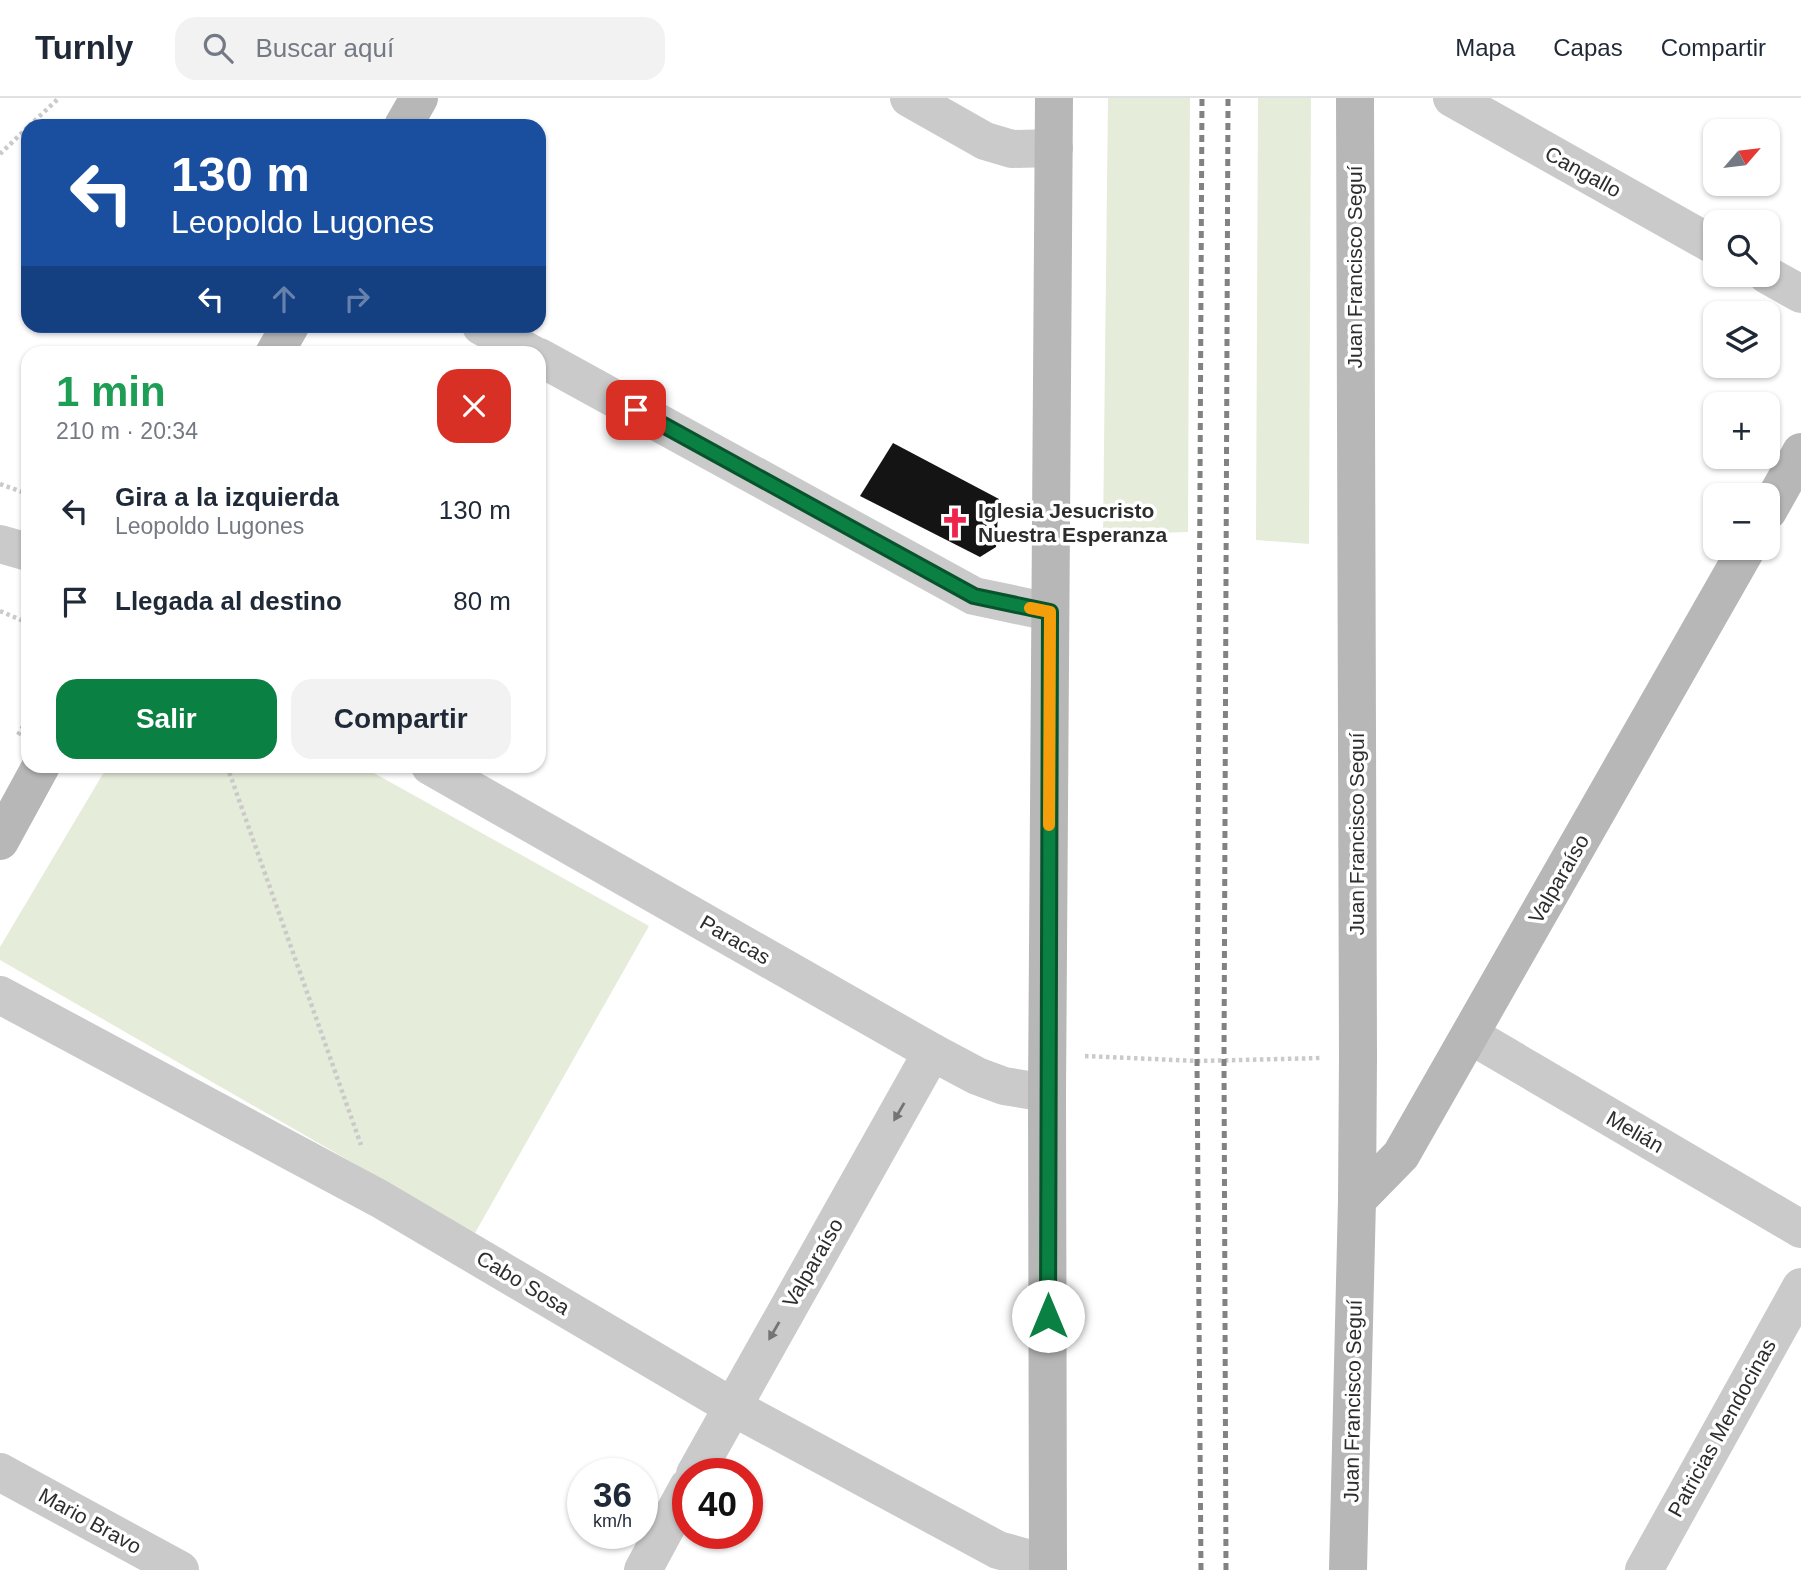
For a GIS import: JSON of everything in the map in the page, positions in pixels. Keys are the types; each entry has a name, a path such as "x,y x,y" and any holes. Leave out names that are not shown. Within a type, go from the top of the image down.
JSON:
{"street":[{"path":"408,119 419,98"},
{"path":"909,98 985,141 1012,149 1054,148"},
{"path":"1048,1567 1047,1093 1055,98"},
{"name":"Juan Francisco Seguí","path":"1349,1570 1358,1057 1355,98"},
{"name":"Cangallo","path":"1452,98 1703,239"},
{"path":"1780,283 1801,294"},
{"path":"494,333 517,346"},
{"path":"546,362 974,596 1050,612"},
{"path":"1780,490 1801,452"},
{"path":"0,544 21,550"},
{"name":"Valparaíso","path":"1357,1200 1401,1155 1740,560"},
{"path":"0,841 37,773"},
{"name":"Paracas","path":"442,773 977,1076 1004,1086 1047,1093"},
{"name":"Cabo Sosa","path":"0,995 380,1199 731,1406 998,1550 1048,1567"},
{"name":"Melián","path":"1470,1035 1801,1229"},
{"name":"Valparaíso","path":"703,1458 932,1052"},
{"name":"Patricias Mendocinas","path":"1644,1570 1801,1287"},
{"name":"Mario Bravo","path":"0,1472 180,1570"},
{"path":"643,1570 672,1517"}],"path":[{"path":"37,119 59,98"},
{"path":"0,154 21,134"},
{"path":"0,484 21,492"},
{"path":"0,611 21,620"},
{"path":"229,773 380,1199"},
{"path":"1084,1056 1197,1062 1358,1057"}],"green space":[{"path":"1108,98 1190,98 1188,532 1103,535"},
{"path":"1258,98 1311,98 1309,544 1256,540"},
{"path":"103,773 374,773 649,926 475,1233 0,960 0,947"}],"building":[{"name":"Iglesia Jesucristo Nuestra Esperanza","path":"893,443 999,499 996,547 980,557 860,496"}],"railway":[{"path":"1201,1570 1197,1061 1202,98"},
{"path":"1226,1570 1224,1061 1228,98"}],"slow traffic":[{"path":"1030,608 1050,612 1049,825"}],"place":[{"name":"Iglesia Jesucristo Nuestra Esperanza","path":"955,523"}],"route":[{"path":"636,410 974,596 1050,612 1048,1316"}]}
